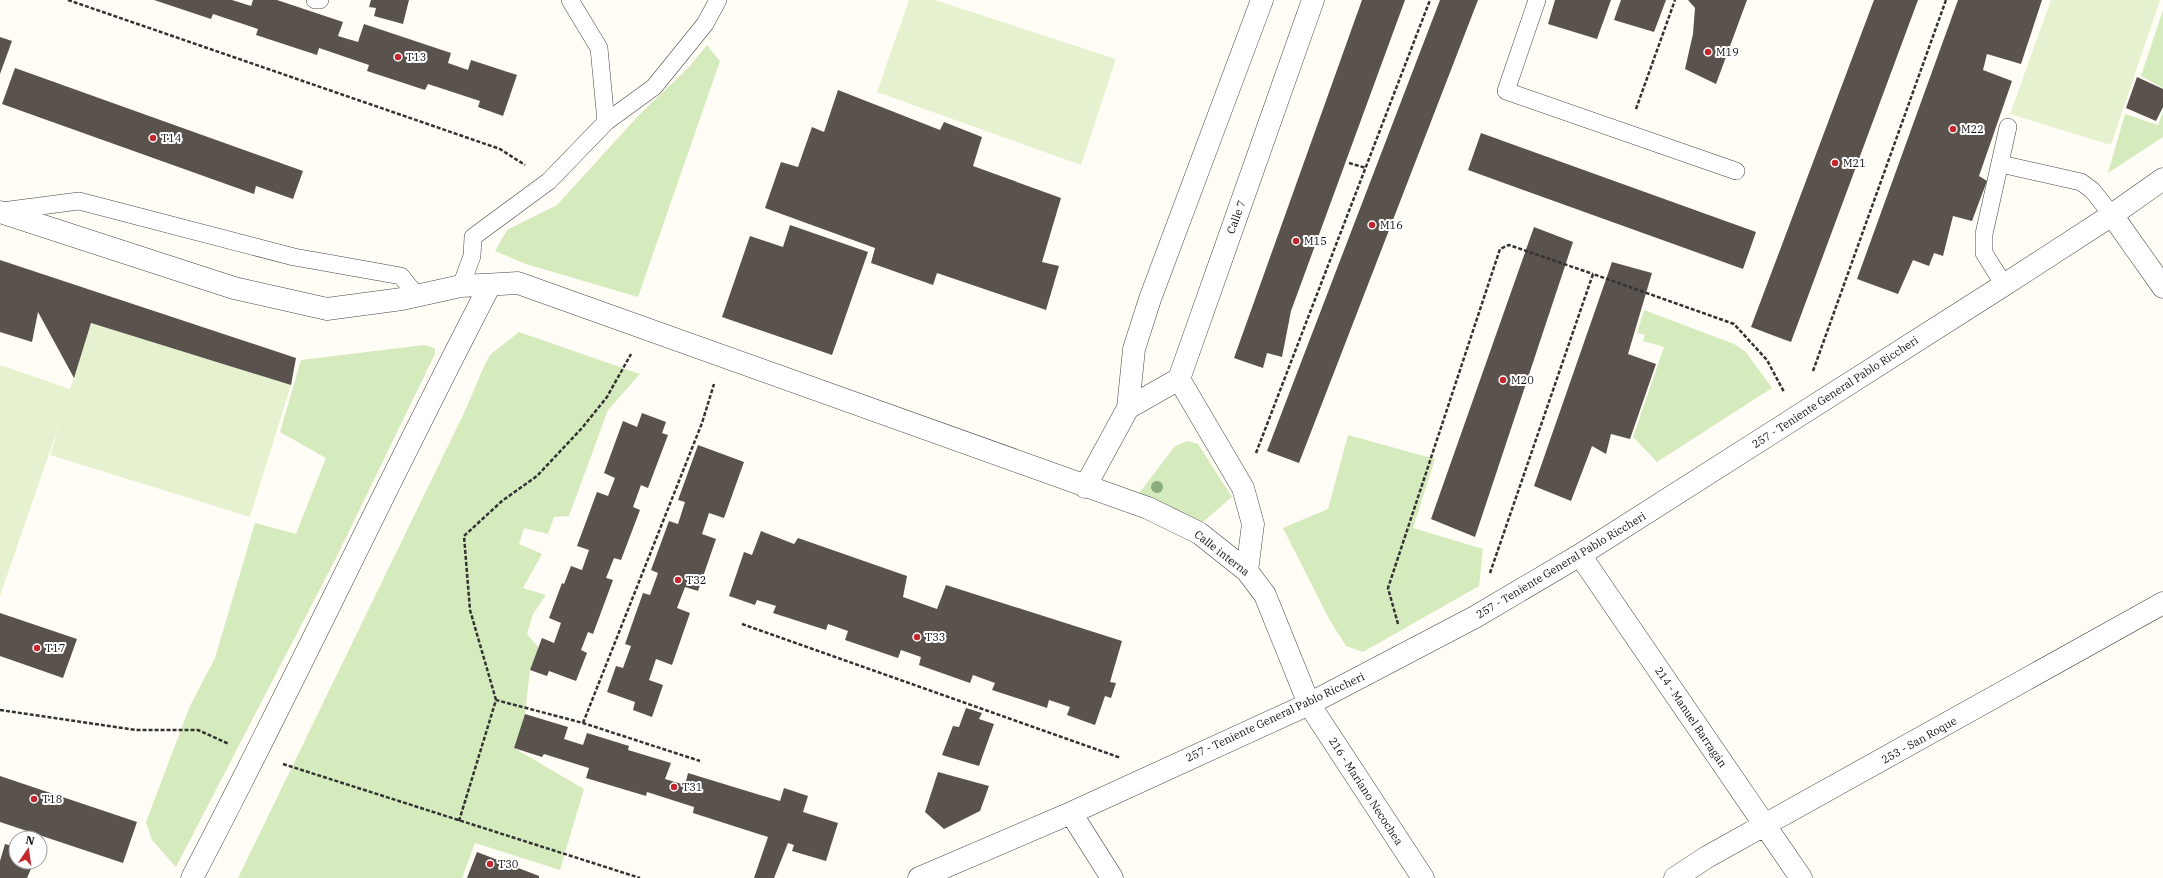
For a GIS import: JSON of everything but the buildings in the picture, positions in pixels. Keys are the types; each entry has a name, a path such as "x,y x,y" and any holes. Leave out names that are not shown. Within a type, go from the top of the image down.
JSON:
{"street":[{"path":"1085,487 1128,408 1134,349 1150,299 1262,0"},
{"name":"Calle 7","path":"1179,379 1313,0"},
{"name":"257 - Teniente General Pablo Riccheri","path":"919,878 1071,814 1158,772 1309,704 1475,617 1580,555 1797,417 2112,215 2163,179"},
{"name":"Calle interna","path":"0,212 234,288 327,309 417,296 461,286 518,283 722,354 1085,487 1148,508 1199,533 1248,571 1265,595 1309,704"},
{"path":"2112,215 2163,286"},
{"path":"192,878 256,755 434,391 490,285"},
{"path":"1128,408 1179,379 1243,488 1253,524 1248,571"},
{"name":"214 - Manuel Barragán","path":"1580,555 1801,878"},
{"name":"253 - San Roque","path":"1675,878 1707,858 2163,603"},
{"name":"216 - Mariano Necochea","path":"1309,704 1423,878"},
{"path":"1071,814 1112,878"}],"lane":[{"path":"315,0 320,0"},
{"path":"570,0 599,48 606,122"},
{"path":"461,286 472,256 473,237 550,180 606,122 654,87 705,24 718,0"},
{"path":"1537,0 1506,91 1736,171"},
{"path":"2004,285 1984,253 1984,234 2001,164 2008,127"},
{"path":"2001,164 2080,182 2092,190 2112,215"},
{"path":"0,212 78,201 294,257 401,276 417,296"}],"path":[{"path":"68,0 500,149 550,180"},
{"path":"1243,488 1430,0"},
{"path":"1627,133 1676,0"},
{"path":"1813,372 1946,0"},
{"path":"1349,163 1366,168"},
{"path":"1407,653 1388,588 1500,249 1509,245 1734,324 1767,360 1797,417"},
{"path":"1475,617 1593,274"},
{"path":"459,821 496,700 470,610 464,536 502,501 537,476 582,428 607,397 646,328"},
{"path":"583,723 702,423 722,354"},
{"path":"742,624 1158,772"},
{"path":"496,700 583,723 700,761"},
{"path":"0,710 136,730 198,730 256,755 640,878"}],"green space":[{"path":"909,0 935,0 1116,59 1081,165 877,92"},
{"path":"2051,0 2160,0 2111,145 2010,114"},
{"path":"2163,10 2163,88 2141,76"},
{"path":"707,45 720,61 638,297 526,264 495,251 507,230 557,205 638,116 689,67"},
{"path":"2163,111 2163,137 2108,173 2125,114 2158,125"},
{"path":"1644,310 1734,344 1745,351 1772,388 1657,462 1633,437 1664,347 1643,341 1645,335 1637,333"},
{"path":"91,323 291,385 250,517 50,455 61,419 0,596 0,365 70,389"},
{"path":"519,332 640,374 608,410 569,516 554,517 548,534 524,528 519,544 542,554 523,588 546,595 533,614 527,634 539,648 530,670 525,714 514,748 584,789 560,870 475,843 462,878 238,878 464,413 486,362 491,354"},
{"path":"424,345 435,348 435,354 336,558 176,867 152,840 146,822 190,706 215,658 255,523 296,534 326,458 280,432 301,360"},
{"path":"1348,435 1435,459 1413,528 1483,549 1479,586 1363,652 1346,646 1329,619 1283,528 1328,509"},
{"path":"1188,441 1198,444 1232,497 1197,527 1145,509 1140,492 1175,446"}],"place":[{"name":"M19","path":"1708,52"},
{"name":"T13","path":"398,57"},
{"name":"M22","path":"1953,129"},
{"name":"T14","path":"153,138"},
{"name":"M21","path":"1835,163"},
{"name":"M16","path":"1372,225"},
{"name":"M15","path":"1296,241"},
{"name":"M20","path":"1503,380"},
{"name":"T32","path":"678,580"},
{"name":"T33","path":"917,637"},
{"name":"T17","path":"37,648"},
{"name":"T31","path":"674,787"},
{"name":"T18","path":"34,799"},
{"name":"T30","path":"490,864"}]}
